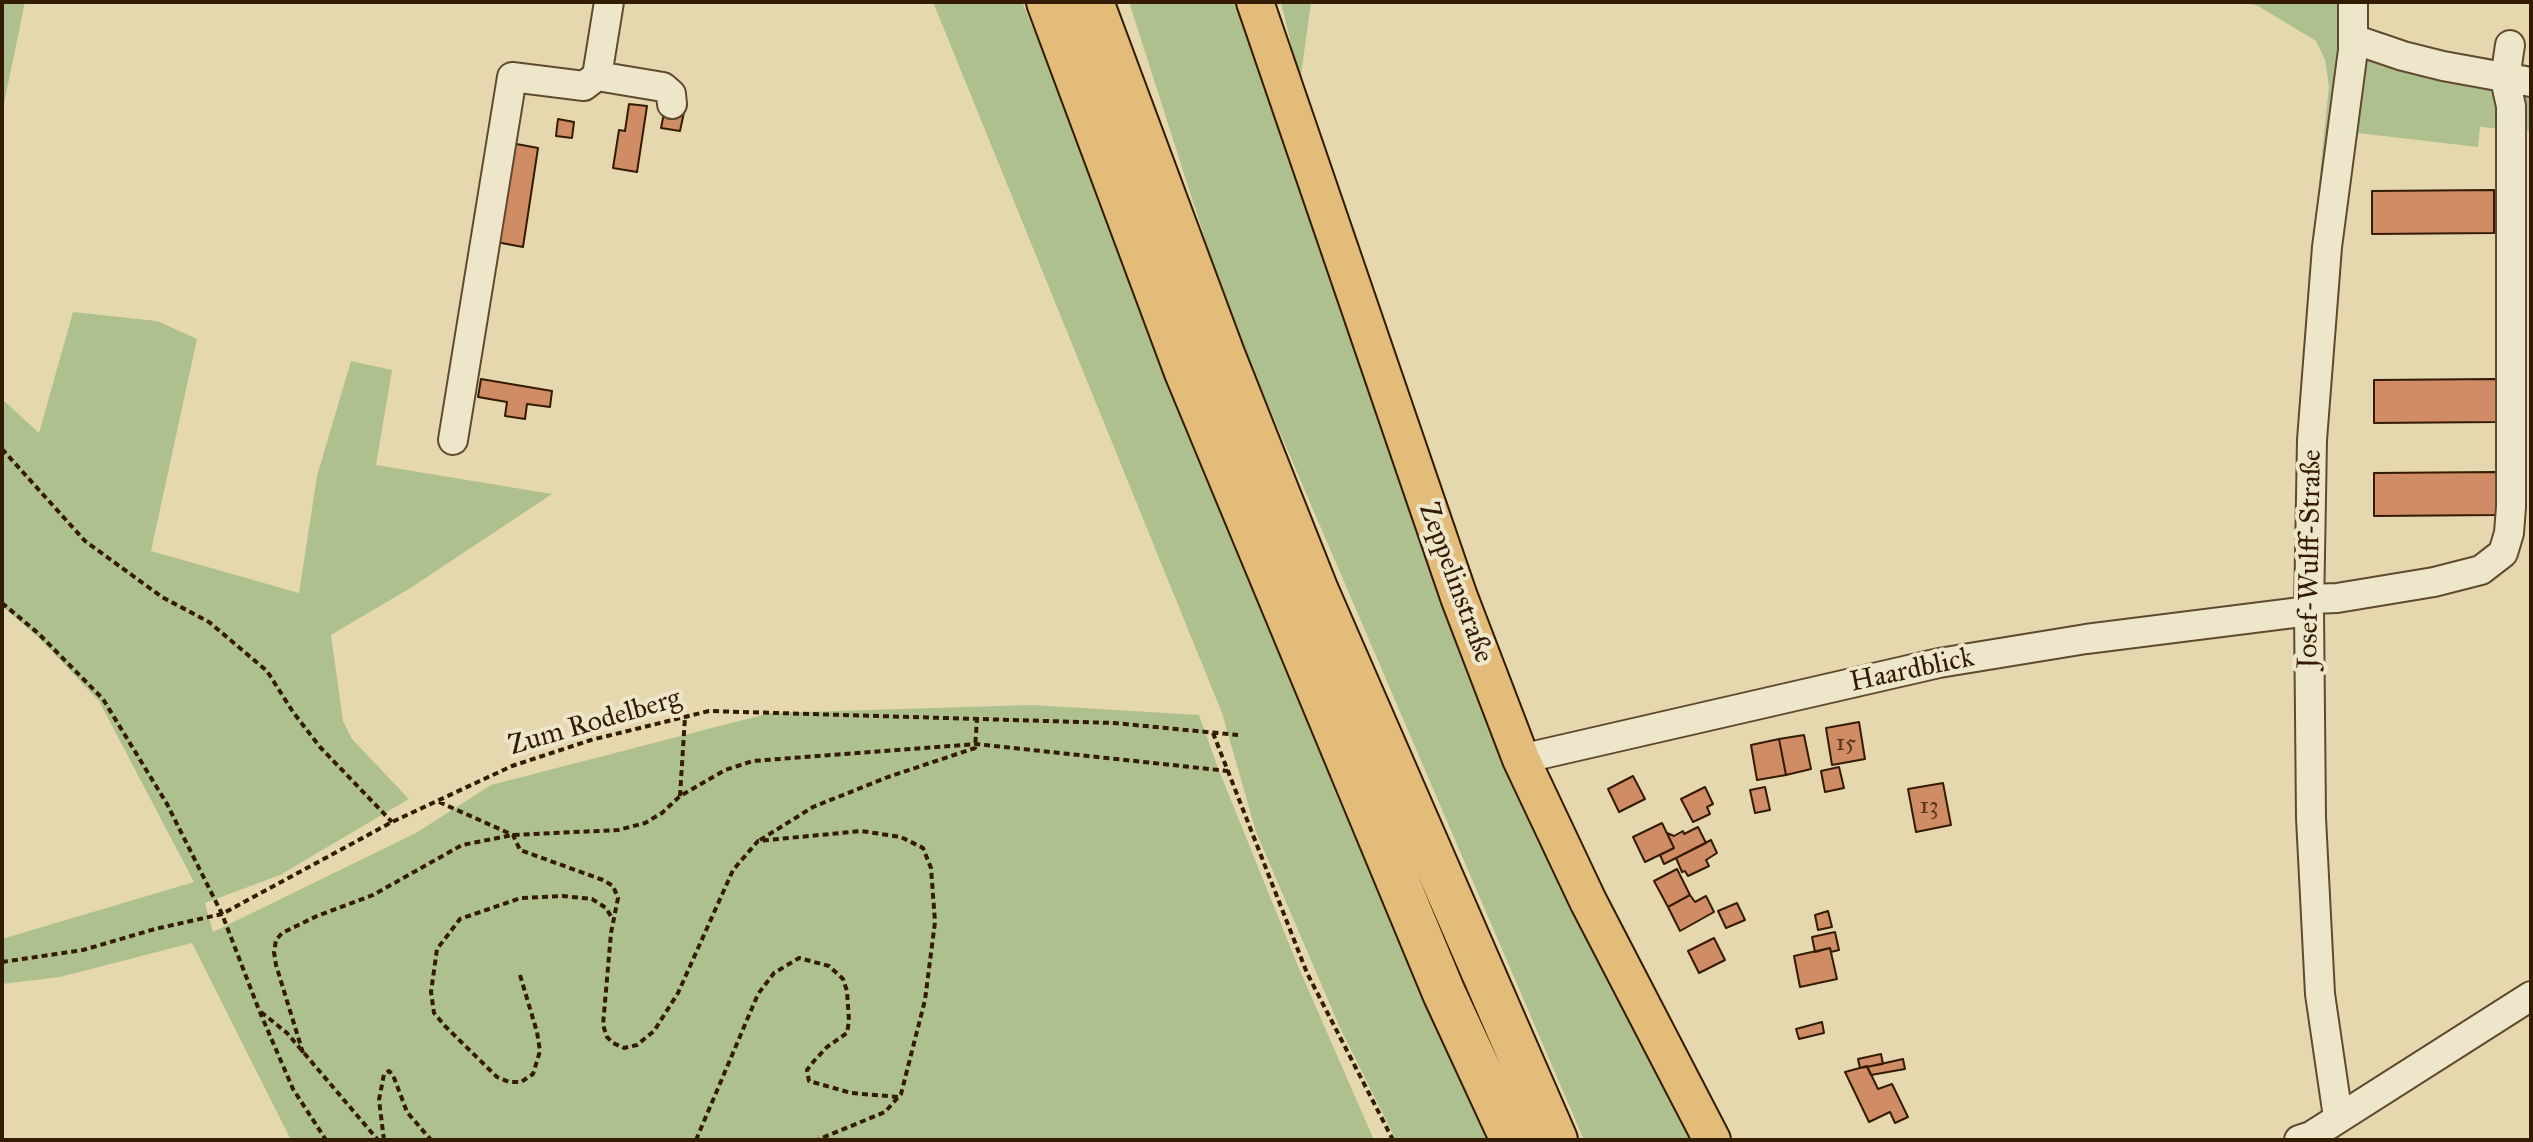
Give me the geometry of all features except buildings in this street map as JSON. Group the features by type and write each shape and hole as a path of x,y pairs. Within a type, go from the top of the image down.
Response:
{"highway":[{"path":"1048,2 1186,372 1444,993 1512,1140"},
{"path":"1092,2 1223,354 1317,591 1556,1140"}],"main road":[{"name":"Zeppelinstraße","path":"1255,2 1459,597 1521,759 1588,901 1712,1140"}],"street":[{"path":"453,440 512,77 584,86 597,76 609,2"},
{"name":"Josef-Wulff-Straße","path":"2338,1117 2320,994 2311,818 2309,605 2312,440 2325,262 2353,39 2353,2"},
{"path":"2353,39 2403,56 2518,80"},
{"name":"Haardblick","path":"1521,759 1939,663 2309,605 2481,570 2503,553 2509,533 2511,507 2511,106 2518,80 2510,45"},
{"path":"597,76 663,87 671,94 672,104"},
{"path":"2308,1139 2531,996"}],"path":[{"path":"2,449 85,541 162,597 209,622 267,671 320,747 392,822"},
{"path":"2,603 38,633 103,699 167,804 222,914 293,1089 326,1140"},
{"name":"Zum Rodelberg","path":"2,962 83,950 222,914 392,822 512,766 591,740 709,711 1114,723 1238,735"},
{"path":"680,796 685,717"},
{"path":"438,801 513,835 520,850 613,886 618,898 603,1025 607,1037 624,1048 637,1045 654,1031 678,993 733,870 758,841 813,807 888,777 975,748 977,718"},
{"path":"1213,733 1307,973 1393,1140"},
{"path":"303,1053 276,965 276,940 282,933 317,916 373,895 462,845 513,835 618,830 645,823 662,813 680,796 725,770 753,761 976,744 1228,771"},
{"path":"758,841 861,831 901,837 923,848 931,868 935,922 925,1000 899,1097 885,1112 817,1140"},
{"path":"520,975 540,1051 533,1074 521,1082 509,1082 497,1077 434,1013 431,992 437,949 460,919 521,898 563,896 592,899 606,908 613,920"},
{"path":"696,1140 758,994 774,973 799,958 829,966 843,979 847,991 847,1033 827,1047 807,1070 809,1081 851,1093 899,1097"},
{"path":"259,1010 287,1033 381,1140"},
{"path":"381,1140 379,1100 384,1074 389,1071 407,1112 431,1140"}],"green space":[{"path":"2,2 25,2 2,113"},
{"path":"933,2 1022,2 1497,1140 1396,1140 1340,1028 1256,832 1222,713"},
{"path":"1129,2 1235,2 1444,598 1692,1140 1584,1140 1229,314"},
{"path":"1281,2 1311,2 1300,82"},
{"path":"2245,2 2343,2 2303,586 2295,593 2300,418 2329,86 2325,60 2316,41 2258,6"},
{"path":"2358,51 2531,92 2531,131 2480,127 2478,147 2349,132"},
{"path":"73,312 157,321 197,339 151,551 299,593 317,476 351,361 392,370 376,465 552,494 412,587 331,635 343,721 352,739 409,799 280,875 205,903 213,932 416,833 491,785 770,713 1032,705 1199,715 1298,966 1374,1140 291,1140 192,943 60,977 2,984 2,939 194,882 99,701 39,638 2,606 2,399 39,433"}]}
